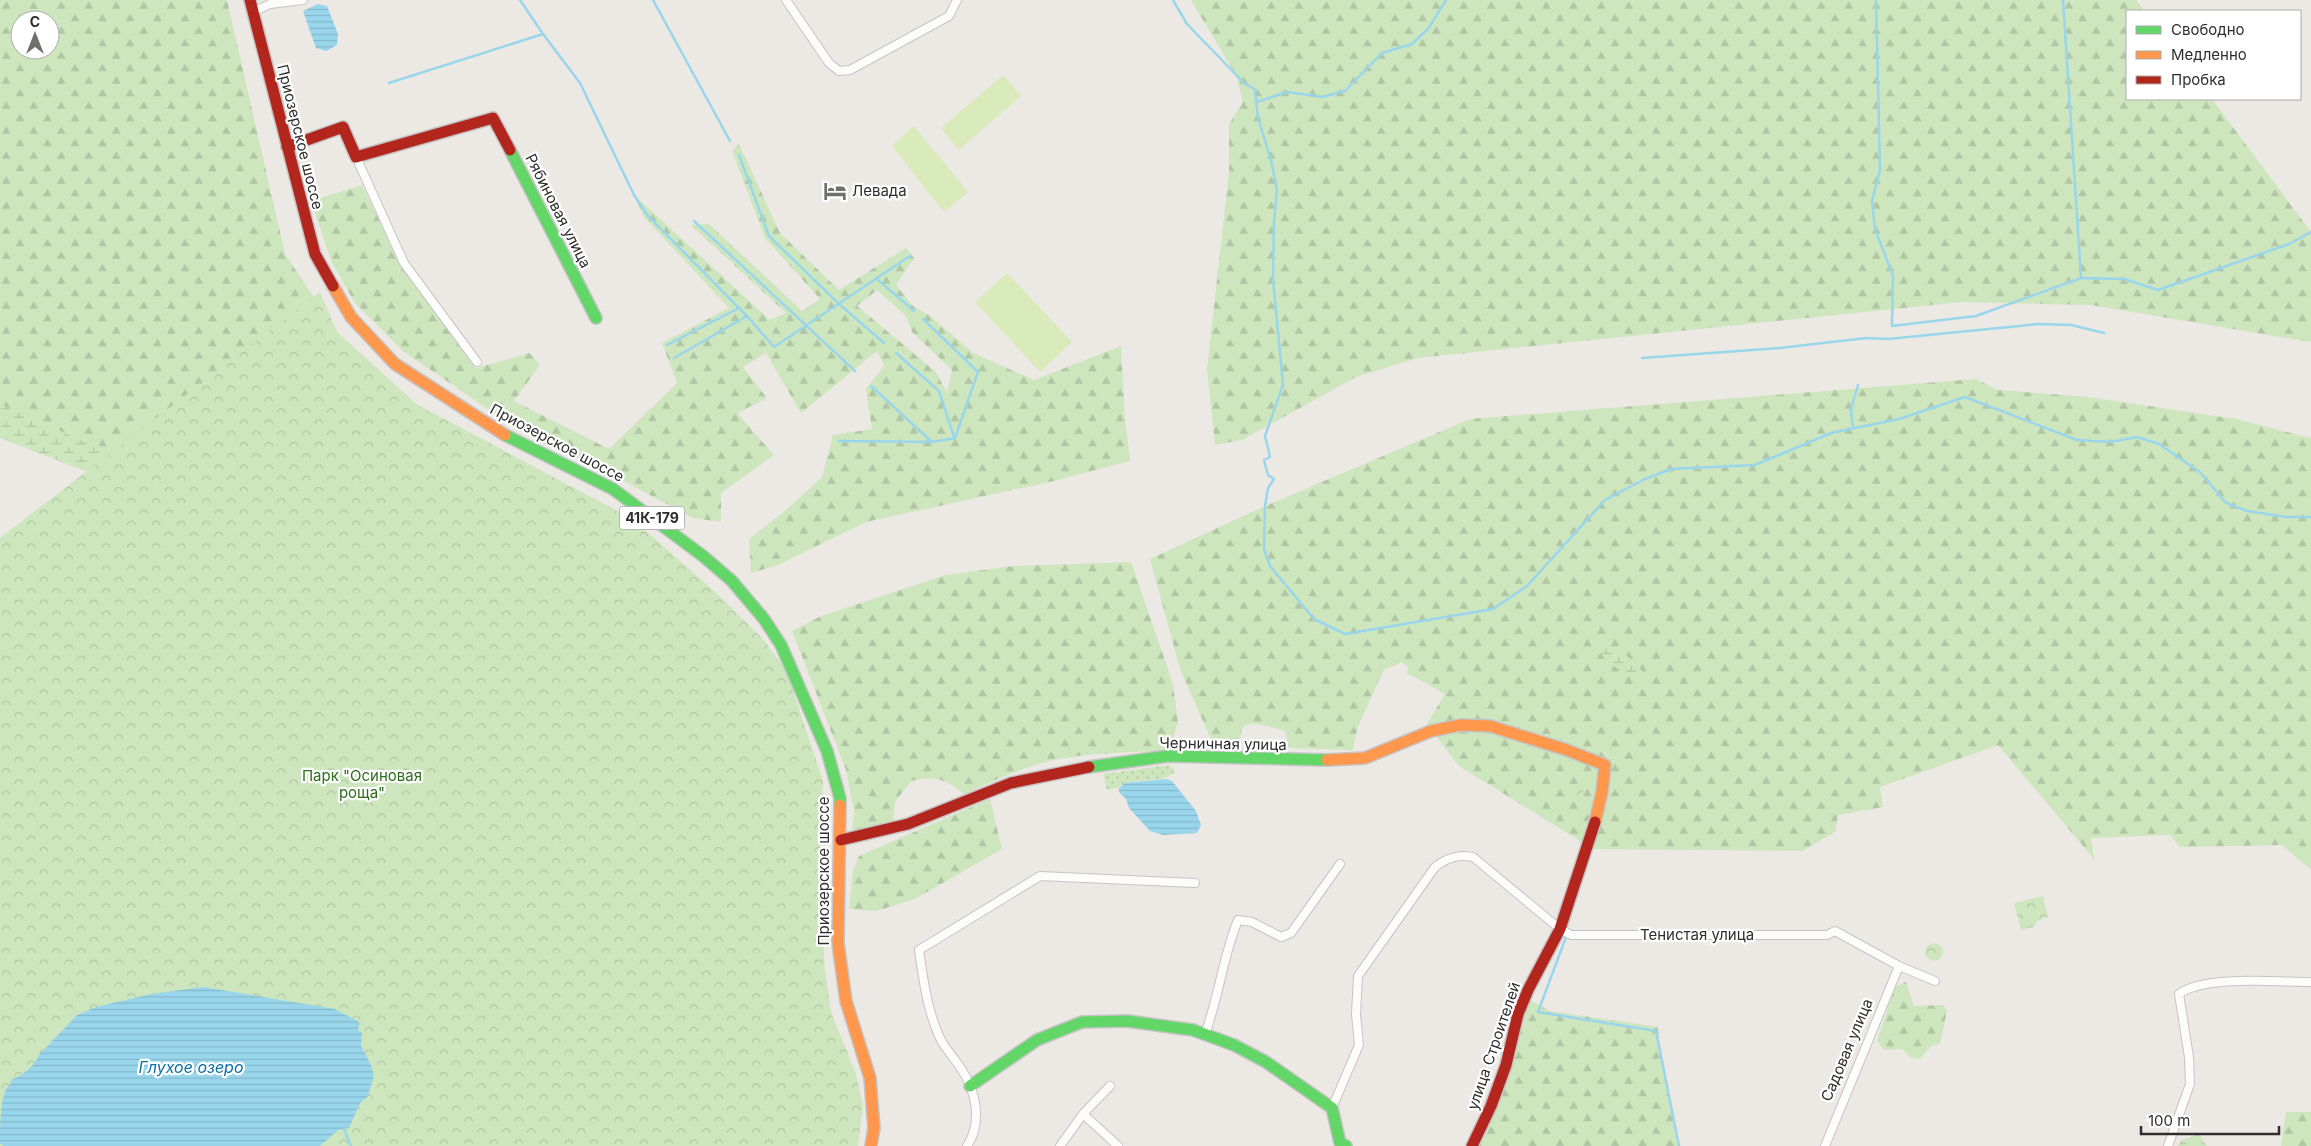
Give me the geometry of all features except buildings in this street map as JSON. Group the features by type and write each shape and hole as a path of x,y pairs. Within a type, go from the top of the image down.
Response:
{"street":[{"name":"Приозерское шоссе","path":"250,0 315,254 351,317 395,364 494,430 613,488 703,556 732,581 764,619 781,645 827,751 840,798 838,916 840,967 846,1001 870,1078 874,1120 871,1146"},
{"path":"253,12 270,4 303,0"},
{"path":"786,0 829,63 839,71 850,70 949,16 957,0"},
{"name":"Рябиновая улица","path":"356,156 493,118 596,318"},
{"path":"287,147 343,127 404,263 477,362"},
{"name":"Черничная улица","path":"840,840 908,824 934,812 1011,783 1073,769 1168,756 1318,760 1365,758 1431,731 1461,725 1490,726 1567,750 1605,766"},
{"name":"улица Строителей","path":"1472,1146 1491,1106 1506,1065 1518,1014 1528,990 1560,929 1594,827 1602,792 1605,766"},
{"path":"1346,1146 1340,1143 1332,1108 1359,1045 1356,1014 1358,976 1435,867 1449,858 1465,855 1473,857 1560,929"},
{"path":"1205,1034 1214,1011 1232,934 1238,920 1252,922 1281,937 1291,933 1340,864"},
{"path":"968,1146 974,1136 978,1116 970,1086 961,1068 938,1035 930,1010 919,950 1040,876 1195,883"},
{"name":"Тенистая улица","path":"1560,929 1576,936 1827,935 1835,931 1898,966"},
{"path":"1898,966 1935,981"},
{"name":"Садовая улица","path":"1825,1146 1898,966"},
{"path":"2168,1146 2190,1084 2189,1057 2178,994 2197,985 2235,982 2311,982"},
{"path":"970,1086 1030,1044 1082,1022 1127,1021 1193,1030 1234,1045 1266,1062 1332,1108"},
{"path":"1060,1146 1083,1114 1110,1086"},
{"path":"1083,1114 1118,1146"}],"green space":[{"path":"0,0 227,0 285,254 337,332 416,404 632,519 609,643 0,426"},
{"path":"1191,0 2136,0 2144,10 2126,10 2126,100 2213,100 2311,232 2311,342 2091,305 1962,302 1417,358 1356,377 1242,440 1215,445 1207,369 1229,172 1229,124 1243,102 1236,75"},
{"path":"1003,75 1021,96 959,150 941,128"},
{"path":"914,126 968,192 944,212 892,146"},
{"path":"739,144 780,233 839,290 906,248 914,258 896,285 914,307 929,315 973,353 1034,380 1121,346 1125,418 1130,461 1054,481 866,522 778,565 751,573 749,539 786,510 822,477 833,435 872,429 866,389 884,366 877,351 801,413 766,353 743,367 767,398 737,413 774,455 721,493 721,522 693,518 590,463 553,449 495,414 403,351 355,303 332,263 311,201 362,185 401,266 476,368 530,353 540,365 514,401 609,449 677,383 662,343 729,308 644,217 634,195 770,320 786,313 691,225 709,224 802,311 820,299 765,238 732,151","holes":["877,290 906,316 912,332 952,370 947,393 936,372 857,306"]},
{"path":"1007,273 1072,342 1040,372 975,302"},
{"name":"Парк \"Осиновая роща\"","path":"320,292 337,332 416,404 632,519 712,589 763,639 786,670 823,781 819,878 825,971 831,1012 856,1074 863,1106 858,1146 0,1146 0,538"},
{"path":"1976,379 1998,390 2088,397 2236,419 2311,438 2311,870 2282,845 2180,847 2170,835 2091,838 2094,859 1998,745 1880,787 1883,807 1838,815 1835,832 1802,851 1593,849 1459,766 1427,724 1445,694 1407,673 1408,667 1402,662 1384,670 1358,726 1353,750 1289,748 1285,731 1251,724 1246,725 1242,729 1240,747 1214,746 1180,669 1150,559 1265,506 1470,419"},
{"path":"0,404 159,475 461,617 0,438"},
{"path":"1131,562 1173,684 1178,722 1170,750 1068,757 1020,770 964,794 951,785 939,780 911,781 895,802 893,822 852,831 854,811 846,770 792,631 821,616 946,575 1013,566"},
{"path":"1602,646 1619,651 1630,658 1642,671 1639,677 1622,671 1608,661 1599,652"},
{"path":"1167,765 1174,768 1175,772 1169,776 1156,780 1131,782 1107,790 1103,774"},
{"path":"1571,785 1584,790 1579,804 1566,799"},
{"path":"990,799 1002,849 915,899 876,911 849,909 853,870 859,856"},
{"path":"2043,896 2048,917 2039,920 2033,927 2021,930 2014,903"},
{"path":"1934,943 1940,946 1943,952 1940,958 1934,961 1928,958 1925,952 1928,946"},
{"path":"1906,982 1914,1006 1943,1005 1947,1011 1940,1044 1931,1046 1920,1059 1911,1058 1902,1049 1884,1050 1877,1041 1895,987"},
{"path":"1528,999 1550,1011 1658,1027 1661,1057 1679,1146 1479,1146 1512,1060"},
{"path":"2286,1112 2311,1112 2311,1146 2281,1146"},
{"path":"2199,1134 2207,1146 2178,1146 2182,1140"}],"water":[{"path":"318,4 327,6 338,34 337,45 326,51 316,48 303,11"},
{"path":"1166,779 1172,781 1196,811 1201,825 1197,833 1163,835 1150,831 1129,808 1126,799 1119,792 1119,788 1125,783"},
{"name":"Глухое озеро","path":"203,987 335,1009 360,1023 358,1030 362,1033 361,1046 371,1065 374,1076 368,1096 360,1103 349,1128 338,1130 320,1146 3,1146 0,1143 2,1101 12,1079 28,1070 38,1056 77,1015 96,1007 151,994"}],"waterway":[{"path":"520,0 543,34"},
{"path":"653,0 730,141"},
{"path":"1173,0 1187,24 1245,84 1255,89 1258,118 1271,160 1277,190 1274,221 1273,279 1283,385 1265,436 1270,457 1264,460 1268,475 1274,479 1268,488 1265,506 1264,549 1270,566 1314,619 1345,634 1493,609 1527,586 1605,500 1645,479 1671,469 1755,465 1831,433 1899,419 1965,397 2077,440 2110,442 2137,437 2159,444 2200,472 2226,503 2247,511 2286,517 2311,517"},
{"path":"1257,102 1287,92 1322,97 1345,91 1382,53 1412,44 1428,29 1446,0"},
{"path":"1876,0 1880,170 1872,201 1875,229 1893,276 1892,326 1976,316 2081,278 2124,279 2158,290 2289,244 2311,232"},
{"path":"2063,0 2081,278"},
{"path":"389,83 543,34 580,83 634,195 648,216 747,316"},
{"path":"739,155 769,236 839,304 884,343"},
{"path":"694,221 855,371"},
{"path":"674,358 747,316 774,347 910,256"},
{"path":"876,278 914,311"},
{"path":"667,345 739,308"},
{"path":"839,441 932,442 955,438 978,372 923,319"},
{"path":"1642,358 1780,348 1866,338 1888,339 2039,324 2071,325 2104,333"},
{"path":"896,353 939,391 954,437"},
{"path":"1853,428 1851,409 1858,385"},
{"path":"871,386 932,442"},
{"path":"1566,937 1538,1012 1656,1031 1679,1146"},
{"path":"344,1129 351,1146"}],"traffic: fast":[{"path":"510,150 596,318"},
{"path":"505,435 613,489 703,556 732,581 764,619 781,645 827,751 840,798 840,805"},
{"path":"1089,767 1168,756 1327,760"},
{"path":"970,1086 1037,1040 1082,1022 1127,1021 1193,1030 1234,1045 1266,1062 1332,1108 1340,1143 1346,1146"}],"traffic: slow":[{"path":"333,286 351,317 395,364 505,435"},
{"path":"1327,760 1365,758 1431,731 1461,725 1490,726 1567,750 1605,765 1602,792 1595,822"},
{"path":"840,805 838,943 846,1001 870,1078 874,1128 871,1146"}],"traffic: jam":[{"path":"250,0 315,254 333,286"},
{"path":"287,147 343,127 356,157 493,118 510,150"},
{"path":"841,840 908,824 1011,783 1089,767"},
{"path":"1472,1146 1491,1106 1506,1065 1518,1014 1528,990 1560,929 1595,822"}],"place":[{"name":"Левада","path":"835,191"}]}
